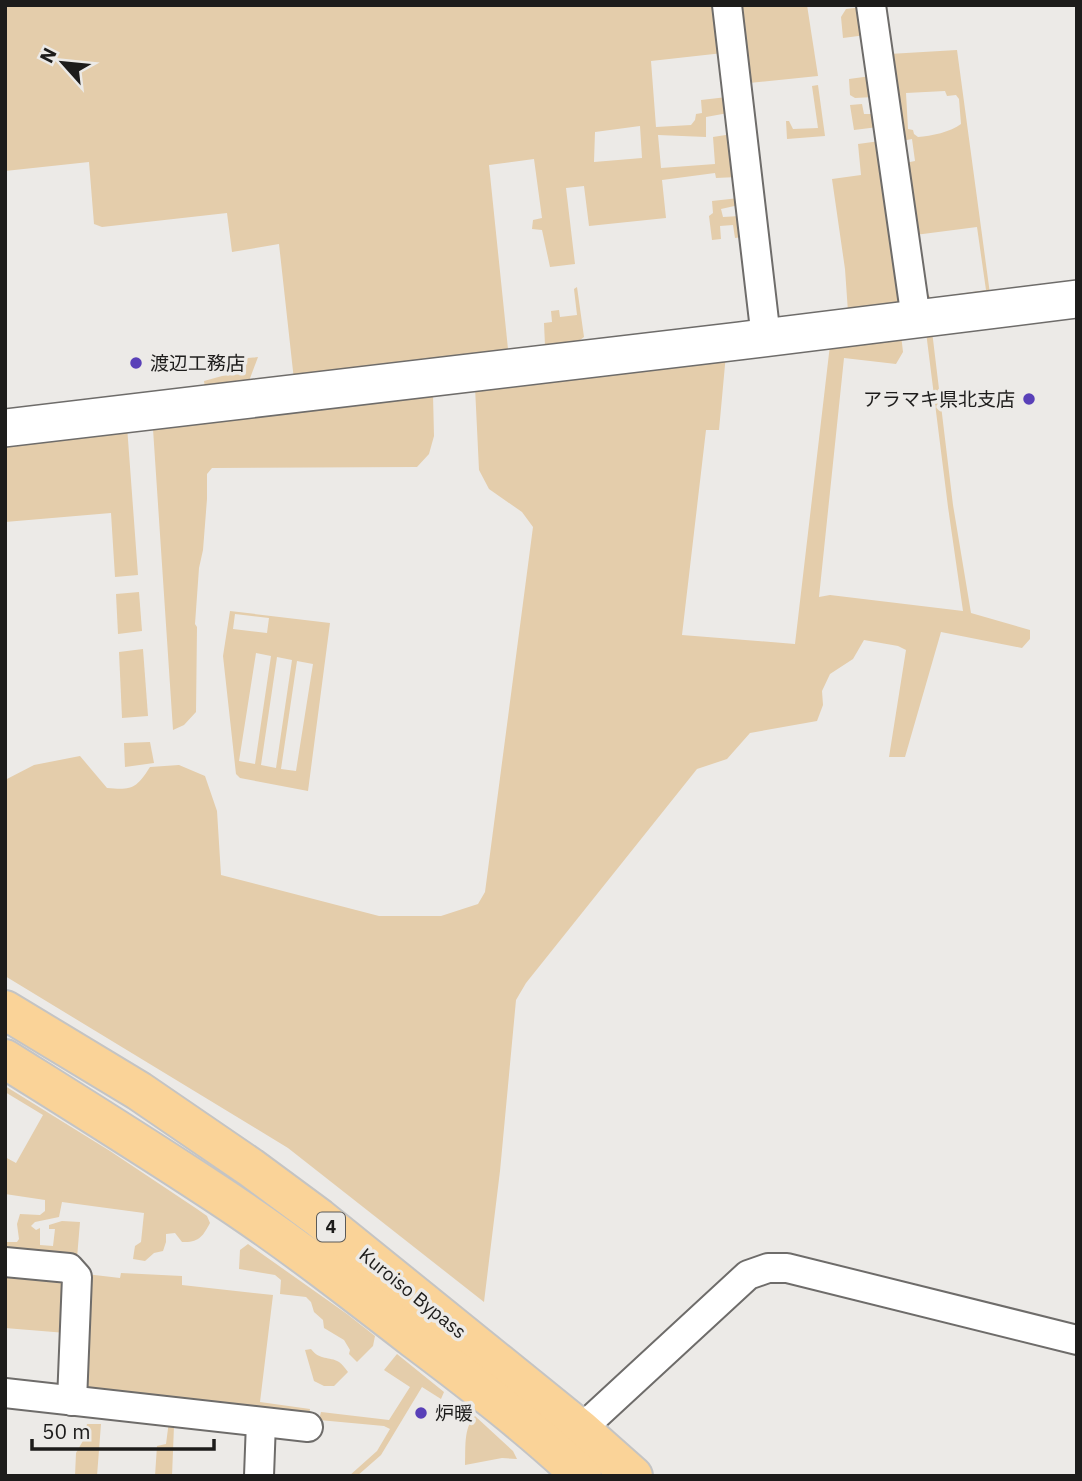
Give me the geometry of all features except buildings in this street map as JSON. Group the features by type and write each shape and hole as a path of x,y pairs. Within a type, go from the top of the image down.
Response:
{"highway":[{"name":"Kuroiso Bypass","path":"5,1010 139,1091 319,1218 573,1452"},
{"name":"Kuroiso Bypass","path":"5,1059 149,1149 240,1210 471,1382 573,1452 633,1476"}],"street":[{"path":"727,5 766,338"},
{"path":"871,5 916,319"},
{"path":"5,428 1077,299"},
{"path":"5,1262 69,1268 77,1277 72,1401"},
{"path":"573,1452 748,1275 768,1268 787,1268 1077,1340"},
{"path":"5,1393 308,1427"},
{"path":"259,1476 261,1422"}],"shaded area":[{"path":"5,5 717,5 723,53 651,61 656,127 691,125 696,114 702,113 701,100 727,97 728,113 706,117 706,137 658,135 661,168 715,164 713,137 732,134 737,177 716,178 715,173 662,180 666,218 589,226 584,186 566,188 575,264 550,267 542,230 532,229 533,220 542,218 534,159 489,165 508,349 504,355 294,380 279,244 232,252 227,213 102,227 94,224 89,162 5,171","holes":["640,126 642,158 594,162 595,132"]},
{"path":"737,5 807,5 818,76 749,83"},
{"path":"862,7 866,35 843,38 841,17 846,9"},
{"path":"957,50 990,294 928,302 923,294 928,294 931,298 986,290 977,227 915,235 905,163 915,161 912,139 902,141 889,54","holes":["945,91 947,96 956,95 959,99 961,124 941,133 918,137 913,130 908,129 906,93"]},
{"path":"871,76 874,97 855,98 850,95 849,79"},
{"path":"818,85 825,136 787,139 786,121 789,121 793,129 818,128 812,86"},
{"path":"862,104 864,114 877,114 878,127 854,130 850,105"},
{"path":"880,141 902,295 896,306 848,312 845,269 832,179 861,175 858,144"},
{"path":"739,198 739,205 721,209 723,217 740,216 742,237 735,238 733,225 720,226 721,239 712,240 709,216 713,213 712,201"},
{"path":"577,287 584,337 576,343 545,346 544,323 552,322 551,311 559,310 560,317 577,315 574,289"},
{"path":"932,331 953,505 971,613 1030,630 1030,639 1022,648 941,632 905,757 889,757 906,650 864,640 853,659 830,674 822,691 823,705 817,721 750,733 727,759 697,769 526,983 516,1000 500,1171 484,1302 288,1148 5,976 5,780 34,765 80,756 107,788 122,789 133,786 150,767 179,765 205,776 217,811 221,875 379,916 441,916 478,904 485,892 533,527 522,512 489,489 479,470 475,387 726,354 719,430 706,430 682,635 795,644 830,345 901,335 903,352 896,364 844,358 819,597 830,595 963,611 926,332"},
{"path":"258,357 249,381 205,388 204,381 237,374 237,359"},
{"path":"433,395 434,436 429,454 417,467 212,468 207,474 195,624 196,712 184,725 173,730 153,429"},
{"path":"127,426 138,575 115,577 111,513 5,522 5,438"},
{"path":"139,592 142,631 118,634 116,594"},
{"path":"230,611 330,623 308,791 240,778 236,774 223,656","holes":["235,614 269,618 267,633 233,629","256,653 271,656 255,764 239,761","277,657 292,660 276,768 261,765","297,661 313,664 296,771 281,769"]},
{"path":"143,649 148,716 122,718 119,652"},
{"path":"150,742 154,763 125,767 124,743"},
{"path":"5,1086 110,1151 207,1216 210,1223 205,1232 200,1238 188,1242 182,1242 175,1233 166,1234 163,1251 154,1253 145,1261 133,1259 135,1246 141,1242 144,1213 62,1202 59,1217 35,1222 31,1226 36,1230 40,1228 40,1245 53,1246 55,1229 49,1229 49,1225 62,1221 80,1222 77,1258 5,1252 6,1242 17,1242 19,1239 17,1224 20,1214 40,1215 45,1211 45,1200 5,1194 5,1157 16,1163 43,1115 5,1092"},
{"path":"248,1244 375,1336 373,1346 357,1362 349,1354 350,1350 344,1340 324,1328 323,1320 314,1312 306,1297 280,1294 281,1280 275,1275 239,1269 240,1250"},
{"path":"5,1271 69,1283 66,1333 5,1328"},
{"path":"121,1273 182,1276 182,1285 273,1295 260,1402 310,1409 309,1416 83,1396 86,1274 120,1278"},
{"path":"311,1349 321,1357 339,1362 348,1372 334,1386 324,1386 314,1381 305,1350"},
{"path":"397,1354 444,1392 441,1399 422,1387 381,1455 357,1476 349,1476 377,1451 390,1429 384,1426 319,1420 321,1412 389,1420 410,1387 384,1370"},
{"path":"475,1416 513,1451 517,1459 502,1458 465,1465 467,1433"},
{"path":"169,1421 174,1426 172,1476 155,1476 157,1446 166,1444"},
{"path":"87,1424 101,1424 97,1476 75,1476 76,1453 84,1439"}],"place":[{"name":"渡辺工務店","path":"136,363"},
{"name":"アラマキ県北支店","path":"1029,399"},
{"name":"炉暖","path":"421,1413"}]}
